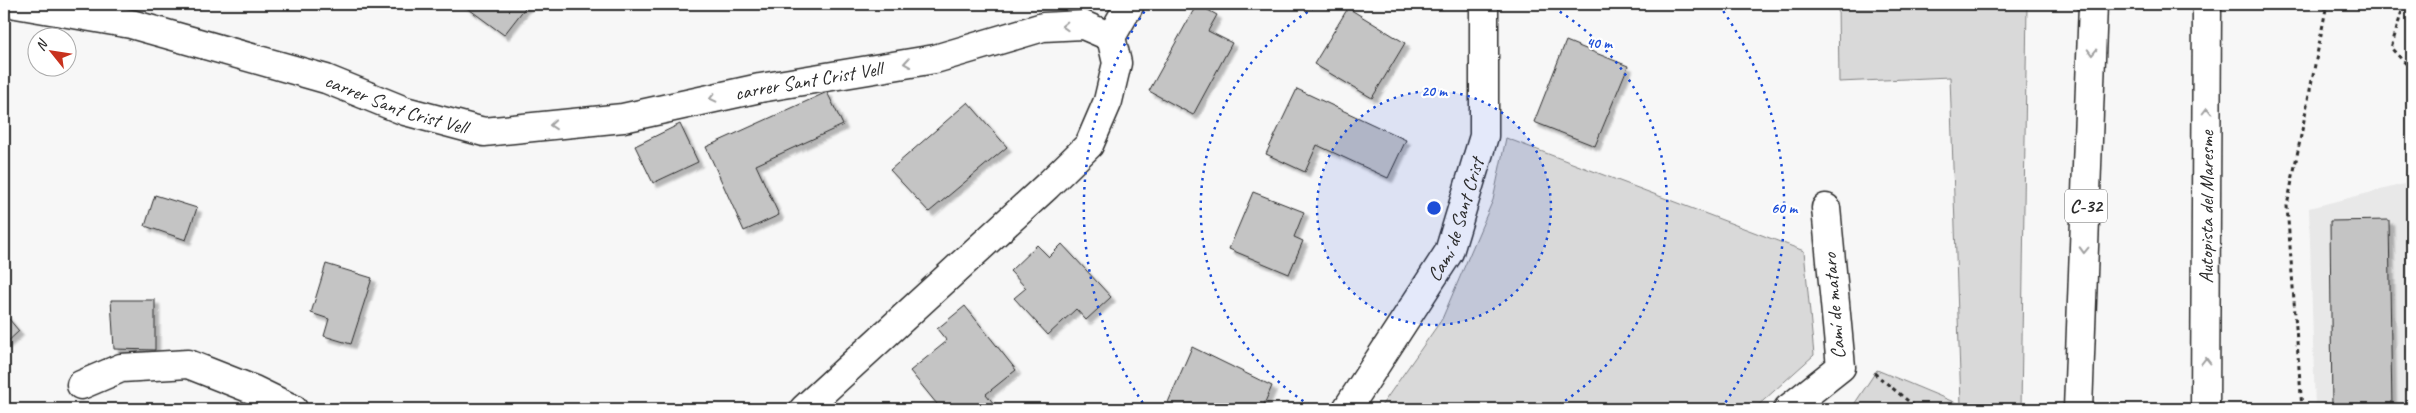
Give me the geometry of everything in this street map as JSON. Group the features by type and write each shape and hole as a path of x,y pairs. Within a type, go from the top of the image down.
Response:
{"main road":[{"name":"carrer Sant Crist Vell","path":"16,4 131,24 326,79 405,111 484,132 623,118 760,88 935,59 1043,27 1083,25 1111,37"},
{"path":"804,409 1033,200 1088,145 1108,101 1117,63 1111,37 1130,4"},
{"name":"Camí de Sant Crist","path":"1348,409 1449,252 1484,136 1484,4"},
{"name":"C-32","path":"2078,409 2094,4"},
{"name":"Autopista del Maresme","path":"2205,409 2208,4"},
{"name":"Camí de mataro","path":"1788,409 1841,367 1826,208"},
{"path":"81,385 121,368 188,364 254,390 293,409"}],"path":[{"path":"2302,409 2287,206 2327,4"},
{"path":"2404,4 2391,48 2412,70"},
{"path":"1841,367 1860,361 1918,409"}],"shaded area":[{"path":"1838,4 2027,4 2021,409 1851,409 1877,370 1961,405 1950,77 1839,82"},
{"path":"1506,138 1804,251 1814,355 1754,409 1379,409 1442,319 1493,200"},
{"path":"2412,182 2412,409 2315,409 2309,208"}],"building":[{"path":"462,4 528,4 504,35"},
{"path":"1197,4 1217,15 1208,31 1232,43 1193,115 1149,91"},
{"path":"1348,8 1405,43 1372,98 1314,64"},
{"path":"1566,41 1628,66 1595,146 1534,122"},
{"path":"1297,89 1406,140 1388,178 1317,145 1305,172 1266,154"},
{"path":"827,92 843,125 756,165 779,215 744,231 706,147"},
{"path":"968,102 1007,147 929,212 890,170"},
{"path":"680,124 698,162 653,183 635,146"},
{"path":"1253,192 1304,212 1294,237 1303,241 1289,274 1229,249"},
{"path":"155,195 197,208 186,240 145,226"},
{"path":"2389,220 2392,409 2332,409 2330,221"},
{"path":"1062,244 1111,297 1086,320 1076,309 1048,335 1014,298 1026,288 1010,271 1037,245 1049,257"},
{"path":"326,264 372,278 351,344 324,336 329,319 311,313"},
{"path":"111,300 155,300 155,350 114,349"},
{"path":"965,306 1016,370 986,394 998,409 941,409 910,371 947,341 937,329"},
{"path":"4,313 19,331 4,345"},
{"path":"1192,347 1272,386 1262,409 1171,409 1166,407"}]}
